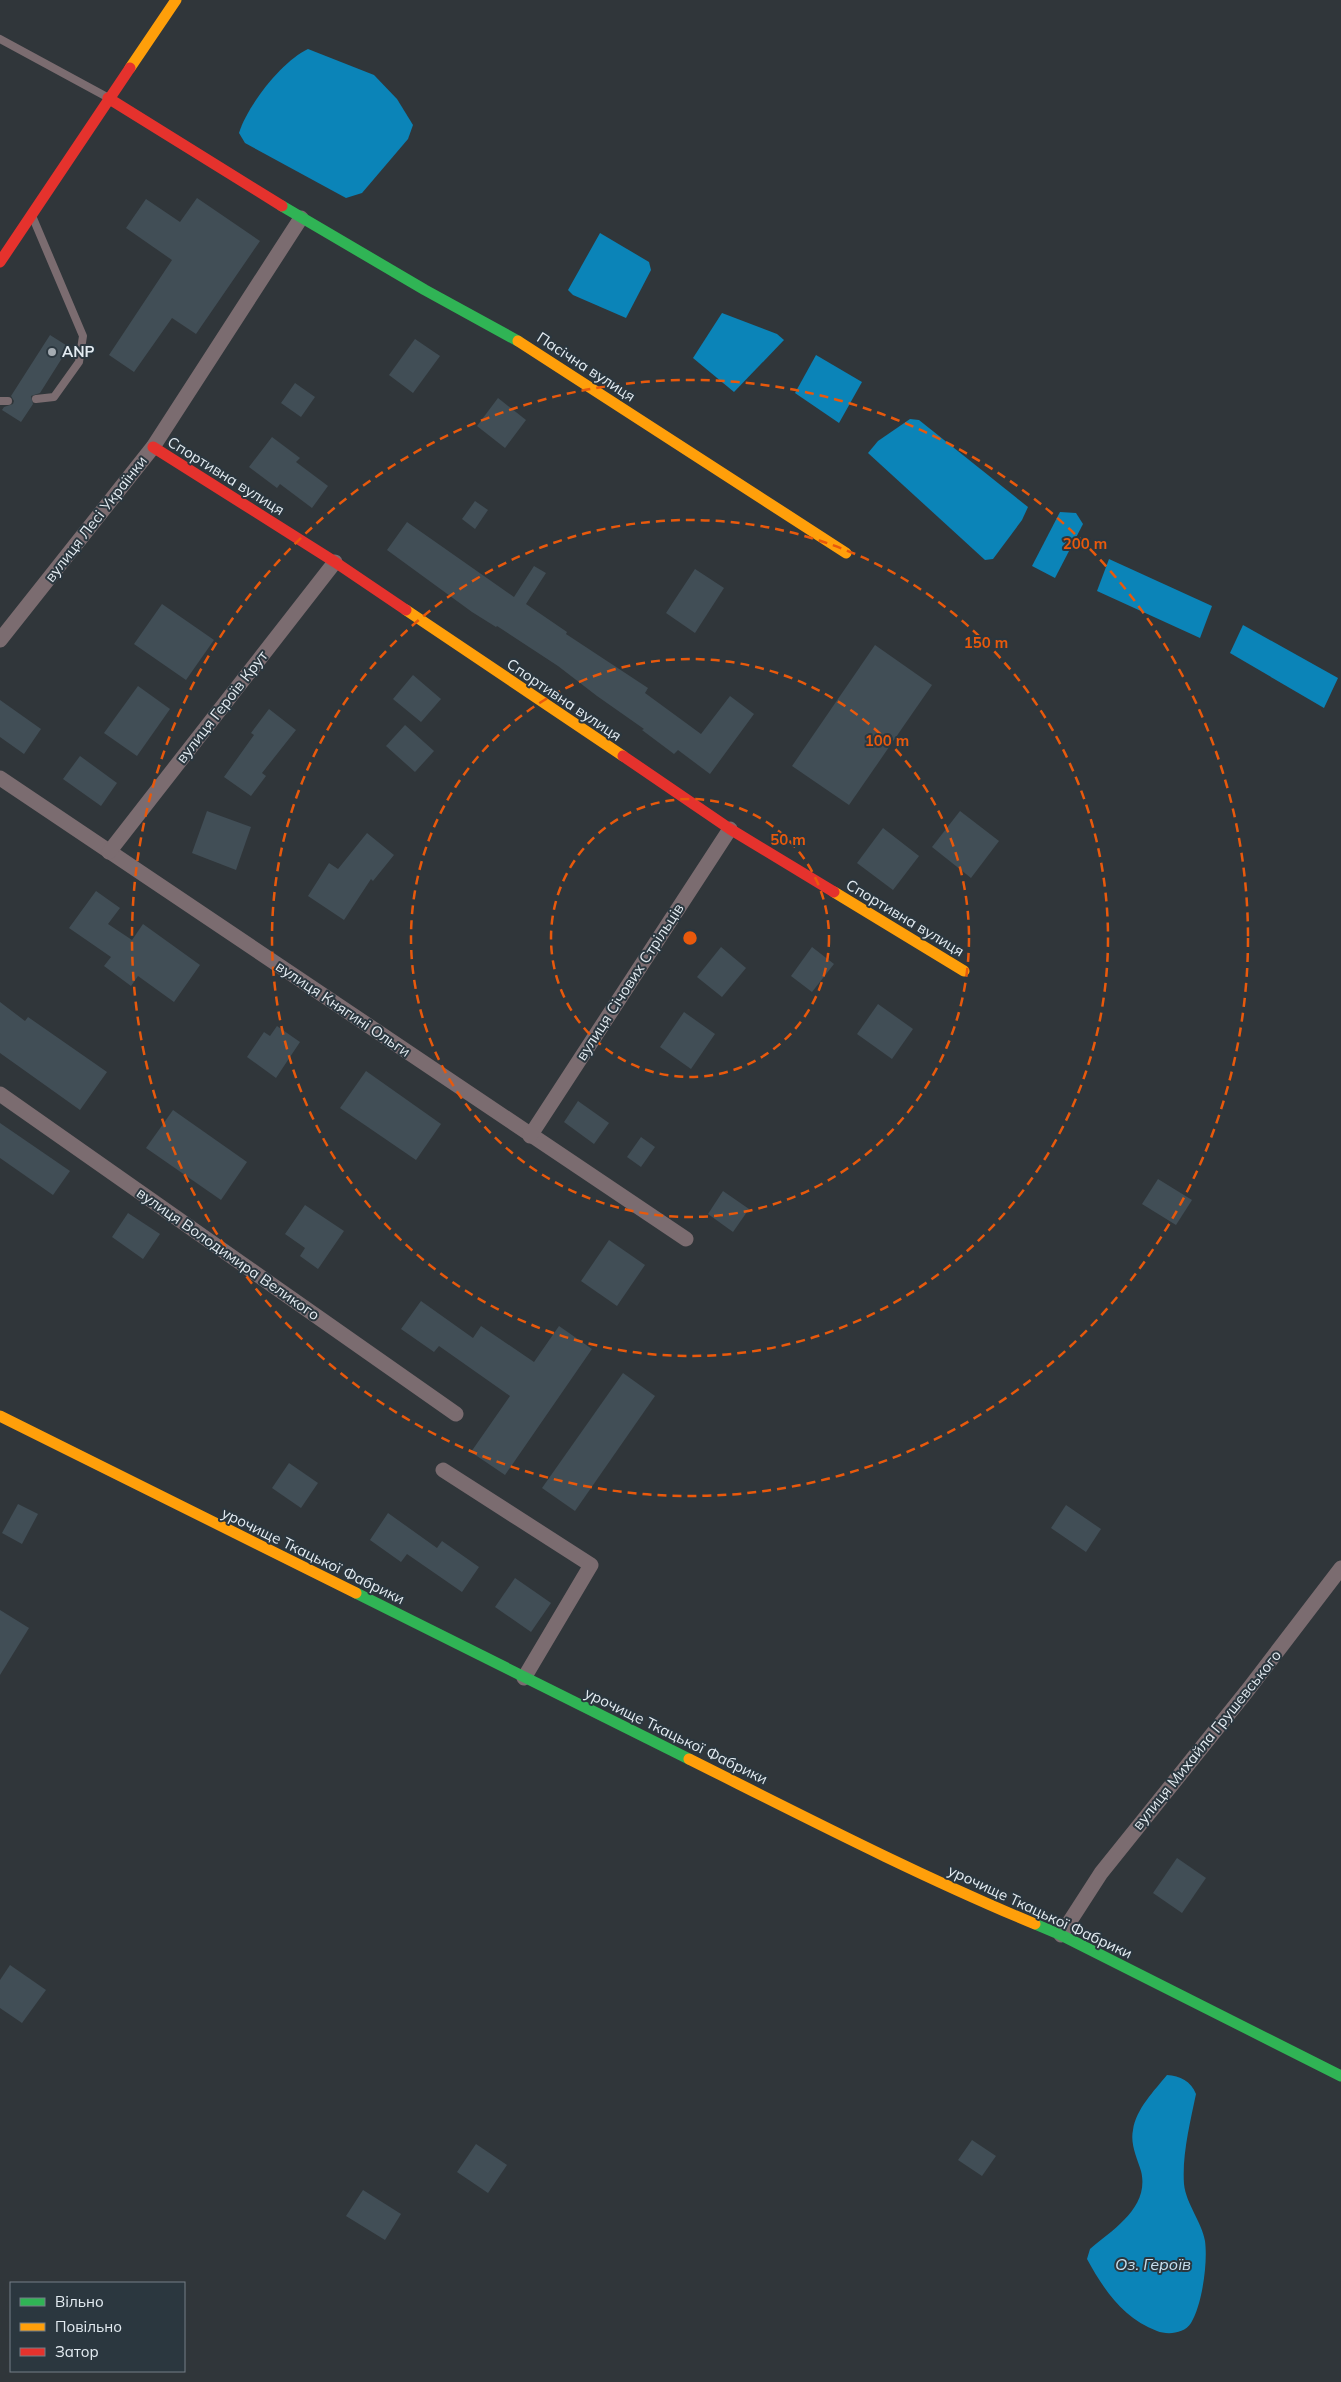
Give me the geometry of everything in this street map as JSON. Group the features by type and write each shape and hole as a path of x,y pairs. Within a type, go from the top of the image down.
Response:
{"street":[{"path":"0,262 108,98 176,0"},
{"name":"Пасічна вулиця","path":"108,98 301,218 523,344 846,553"},
{"name":"вулиця Лесі Українки","path":"0,640 153,447 301,218"},
{"name":"Спортивна вулиця","path":"153,447 335,562 730,829 964,971"},
{"name":"вулиця Героїв Крут","path":"109,852 335,562"},
{"name":"вулиця Княгині Ольги","path":"0,778 530,1136 686,1239"},
{"name":"вулиця Січових Стрільців","path":"530,1136 730,829"},
{"name":"вулиця Володимира Великого","path":"0,1094 456,1414"},
{"name":"урочище Ткацької Фабрики","path":"0,1416 524,1678 966,1895 1061,1935 1341,2076"},
{"path":"443,1470 591,1565 524,1678"},
{"name":"вулиця Михайла Грушевського","path":"1061,1935 1101,1873 1247,1691 1341,1568"}],"lane":[{"path":"0,39 108,98"},
{"path":"32,214 83,336 79,362 54,397 36,399"}],"water":[{"path":"308,49 374,75 397,99 413,125 408,139 362,193 346,198 245,143 239,133 249,110 267,85 287,63"},
{"path":"600,233 649,262 651,270 626,318 573,295 568,290"},
{"path":"722,313 777,334 784,340 734,392 693,358"},
{"path":"816,355 862,382 839,423 795,393"},
{"path":"910,419 919,420 1028,507 1022,520 993,559 985,560 868,453 878,441"},
{"path":"1060,512 1076,513 1083,524 1055,578 1032,566"},
{"path":"1109,559 1212,606 1200,638 1097,591"},
{"path":"1243,625 1338,678 1324,708 1230,653"},
{"name":"Оз. Героїв","path":"1167,2075 1184,2080 1194,2089 1196,2094 1185,2150 1184,2184 1188,2199 1201,2227 1206,2250 1203,2284 1195,2315 1188,2327 1170,2333 1157,2331 1134,2319 1124,2311 1100,2282 1087,2259 1090,2249 1128,2216 1140,2196 1142,2184 1141,2171 1133,2146 1133,2130 1142,2108"}],"building":[{"path":"197,198 260,241 196,334 172,318 134,372 109,355 172,260 126,228 146,199 180,222"},
{"path":"50,335 69,347 40,393 31,396 33,404 21,422 2,410 4,407 13,404 14,401 11,396"},
{"path":"415,339 440,356 413,393 389,375"},
{"path":"295,383 315,397 301,417 281,403"},
{"path":"498,398 526,420 505,448 477,426"},
{"path":"272,437 300,458 296,462 328,486 312,508 280,484 277,488 249,467"},
{"path":"475,501 488,510 475,529 462,519"},
{"path":"407,522 514,597 534,566 546,573 526,604 567,632 566,634 648,688 645,693 701,734 730,696 754,714 710,774 678,750 674,754 642,730 644,729 558,666 472,612 387,550"},
{"path":"695,569 724,588 695,633 666,613"},
{"path":"162,604 214,640 186,680 134,644"},
{"path":"875,645 932,685 849,805 792,766"},
{"path":"413,675 441,699 421,722 393,699"},
{"path":"138,686 170,709 137,756 104,733"},
{"path":"0,700 41,729 24,754 0,737"},
{"path":"269,709 296,730 262,773 266,776 251,796 224,777 254,735 251,733"},
{"path":"405,725 434,751 415,772 386,746"},
{"path":"80,756 117,783 101,806 63,779"},
{"path":"207,811 251,827 236,870 192,853"},
{"path":"960,811 999,841 971,878 932,847"},
{"path":"883,828 919,856 893,890 857,863"},
{"path":"367,833 394,855 373,881 371,879 344,920 308,896 329,863 338,869"},
{"path":"96,891 120,908 108,924 132,940 143,924 200,965 174,1002 138,976 131,986 104,966 111,957 69,928"},
{"path":"721,947 746,968 722,997 697,977"},
{"path":"812,947 834,964 812,992 791,976"},
{"path":"0,1002 25,1021 28,1017 107,1072 80,1110 0,1053"},
{"path":"878,1004 913,1029 892,1059 857,1034"},
{"path":"684,1012 715,1034 691,1069 660,1047"},
{"path":"277,1026 300,1042 276,1078 247,1057 264,1032 270,1036"},
{"path":"366,1071 441,1124 416,1160 340,1108"},
{"path":"578,1101 609,1123 594,1144 564,1122"},
{"path":"173,1110 247,1162 221,1200 146,1148"},
{"path":"0,1123 70,1171 53,1195 0,1158"},
{"path":"641,1137 655,1147 641,1167 627,1157"},
{"path":"1158,1179 1192,1200 1176,1225 1142,1204"},
{"path":"723,1191 749,1209 733,1232 708,1214"},
{"path":"305,1205 344,1231 318,1269 300,1256 305,1248 285,1234"},
{"path":"128,1213 160,1234 143,1259 112,1237"},
{"path":"609,1240 645,1265 617,1306 581,1281"},
{"path":"421,1301 473,1338 481,1326 534,1362 559,1326 592,1349 505,1475 471,1452 510,1396 439,1346 434,1352 401,1329"},
{"path":"623,1373 655,1396 575,1511 542,1488"},
{"path":"289,1463 318,1483 301,1508 272,1488"},
{"path":"18,1504 38,1514 22,1544 2,1533"},
{"path":"1066,1505 1101,1529 1086,1552 1051,1528"},
{"path":"388,1513 437,1548 442,1541 479,1567 462,1592 407,1554 401,1562 370,1540"},
{"path":"515,1578 551,1603 531,1632 495,1607"},
{"path":"0,1610 29,1628 0,1675"},
{"path":"1177,1858 1206,1878 1182,1913 1153,1893"},
{"path":"10,1965 46,1990 22,2023 0,2008 0,1980"},
{"path":"972,2140 996,2156 982,2176 958,2160"},
{"path":"476,2144 507,2165 488,2193 457,2172"},
{"path":"363,2190 401,2214 385,2240 346,2216"}],"traffic: fast":[{"path":"282,206 425,290 518,341"},
{"path":"356,1593 689,1759"},
{"path":"1035,1924 1061,1935 1341,2076"}],"traffic: slow":[{"path":"130,68 176,0"},
{"path":"518,341 846,553"},
{"path":"406,610 623,756"},
{"path":"834,892 964,971"},
{"path":"0,1416 356,1593"},
{"path":"689,1759 904,1865 1035,1924"}],"traffic: jam":[{"path":"0,262 130,68"},
{"path":"108,98 282,206"},
{"path":"153,447 335,562 406,610"},
{"path":"623,756 730,829 834,892"}],"place":[{"name":"ANP","path":"52,352"}]}
